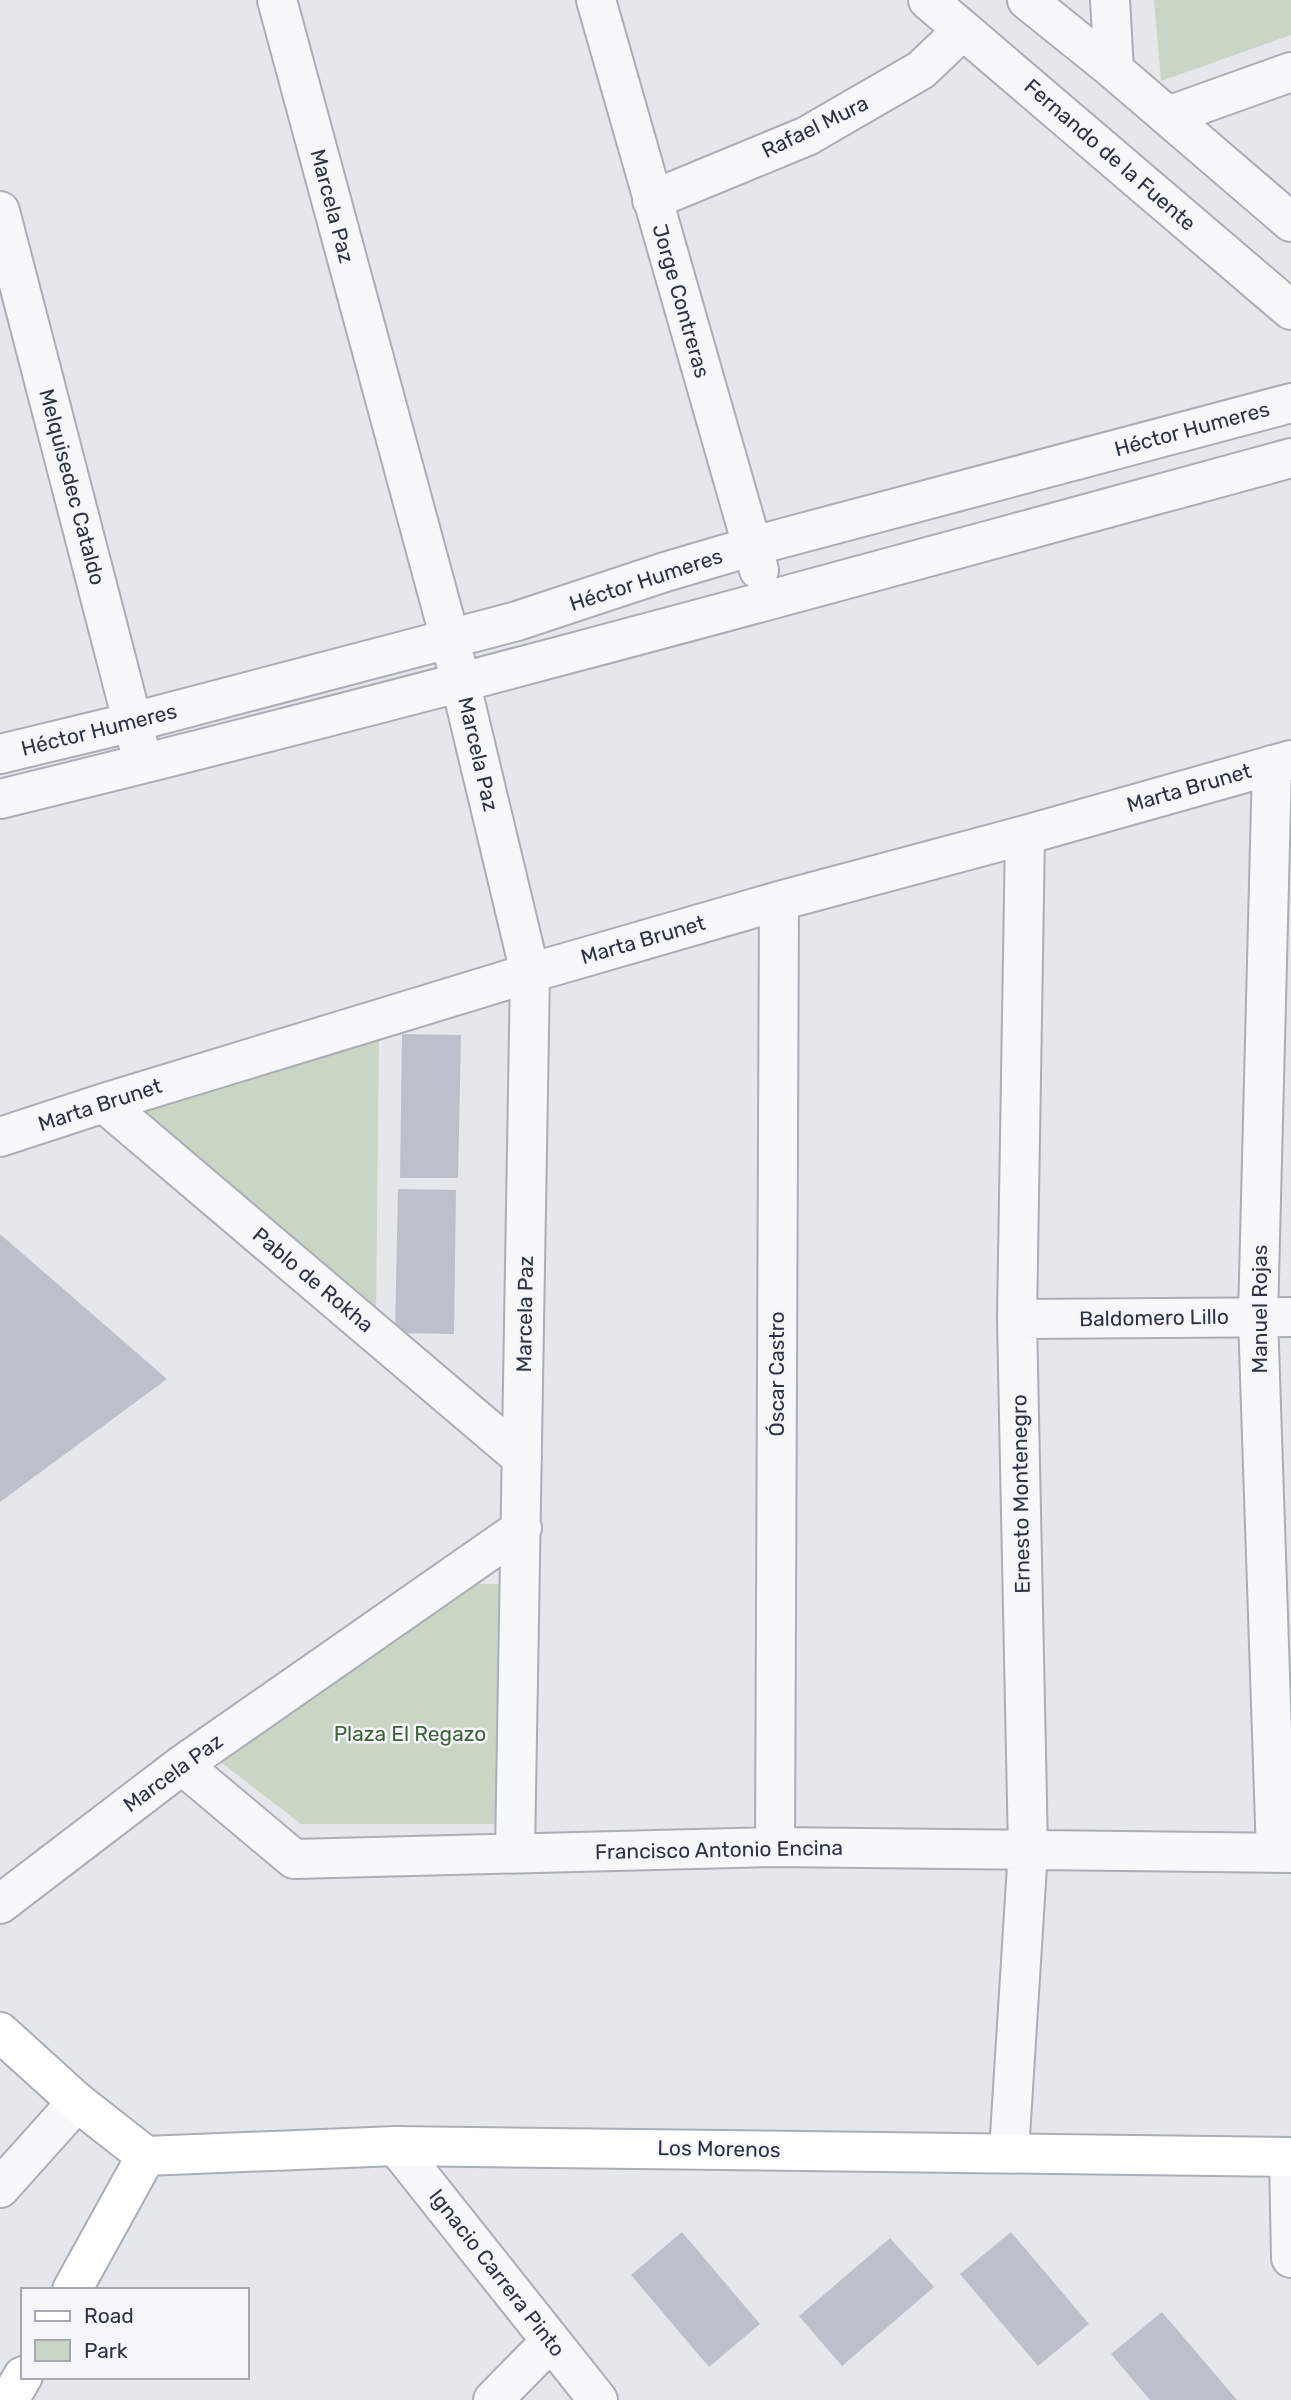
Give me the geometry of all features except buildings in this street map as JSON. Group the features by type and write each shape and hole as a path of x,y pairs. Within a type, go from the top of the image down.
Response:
{"main road":[{"path":"0,2032 77,2102 146,2156 73,2288"},
{"name":"Los Morenos","path":"146,2156 396,2146 1290,2157"},
{"path":"9,2400 21,2379"}],"street":[{"name":"Marcela Paz","path":"277,0 461,681 530,972 515,1853"},
{"name":"Jorge Contreras","path":"596,0 767,601"},
{"name":"Fernando de la Fuente","path":"928,0 1291,310"},
{"path":"1027,0 1114,70 1291,222"},
{"path":"1110,0 1114,70"},
{"name":"Rafael Mura","path":"652,200 807,136 921,70 963,30"},
{"path":"1168,116 1291,72"},
{"name":"Melquisedec Cataldo","path":"0,211 144,764"},
{"name":"Héctor Humeres","path":"0,754 517,621 753,546 1291,403"},
{"name":"Héctor Humeres","path":"0,799 144,764 767,601 1291,458"},
{"name":"Marta Brunet","path":"0,1137 530,972 1281,763"},
{"name":"Manuel Rojas","path":"1281,763 1275,1317 1284,1853"},
{"name":"Ernesto Montenegro","path":"1009,2152 1028,1850 1017,1319 1025,835"},
{"name":"Óscar Castro","path":"775,1847 779,901"},
{"name":"Pablo de Rokha","path":"104,1103 522,1458"},
{"name":"Baldomero Lillo","path":"1017,1319 1275,1317"},
{"name":"Marcela Paz","path":"0,1904 182,1765 522,1528"},
{"name":"Francisco Antonio Encina","path":"182,1765 295,1858 775,1847 1284,1853"},
{"path":"0,2188 77,2102"},
{"name":"Ignacio Carrera Pinto","path":"396,2146 598,2400"},
{"path":"1290,2157 1291,2258"},
{"path":"493,2400 551,2342"}],"green space":[{"path":"1154,0 1291,0 1291,35 1161,81"},
{"path":"379,1036 376,1315 138,1107"},
{"name":"Plaza El Regazo","path":"469,1584 499,1584 498,1824 301,1824 218,1760"}]}
